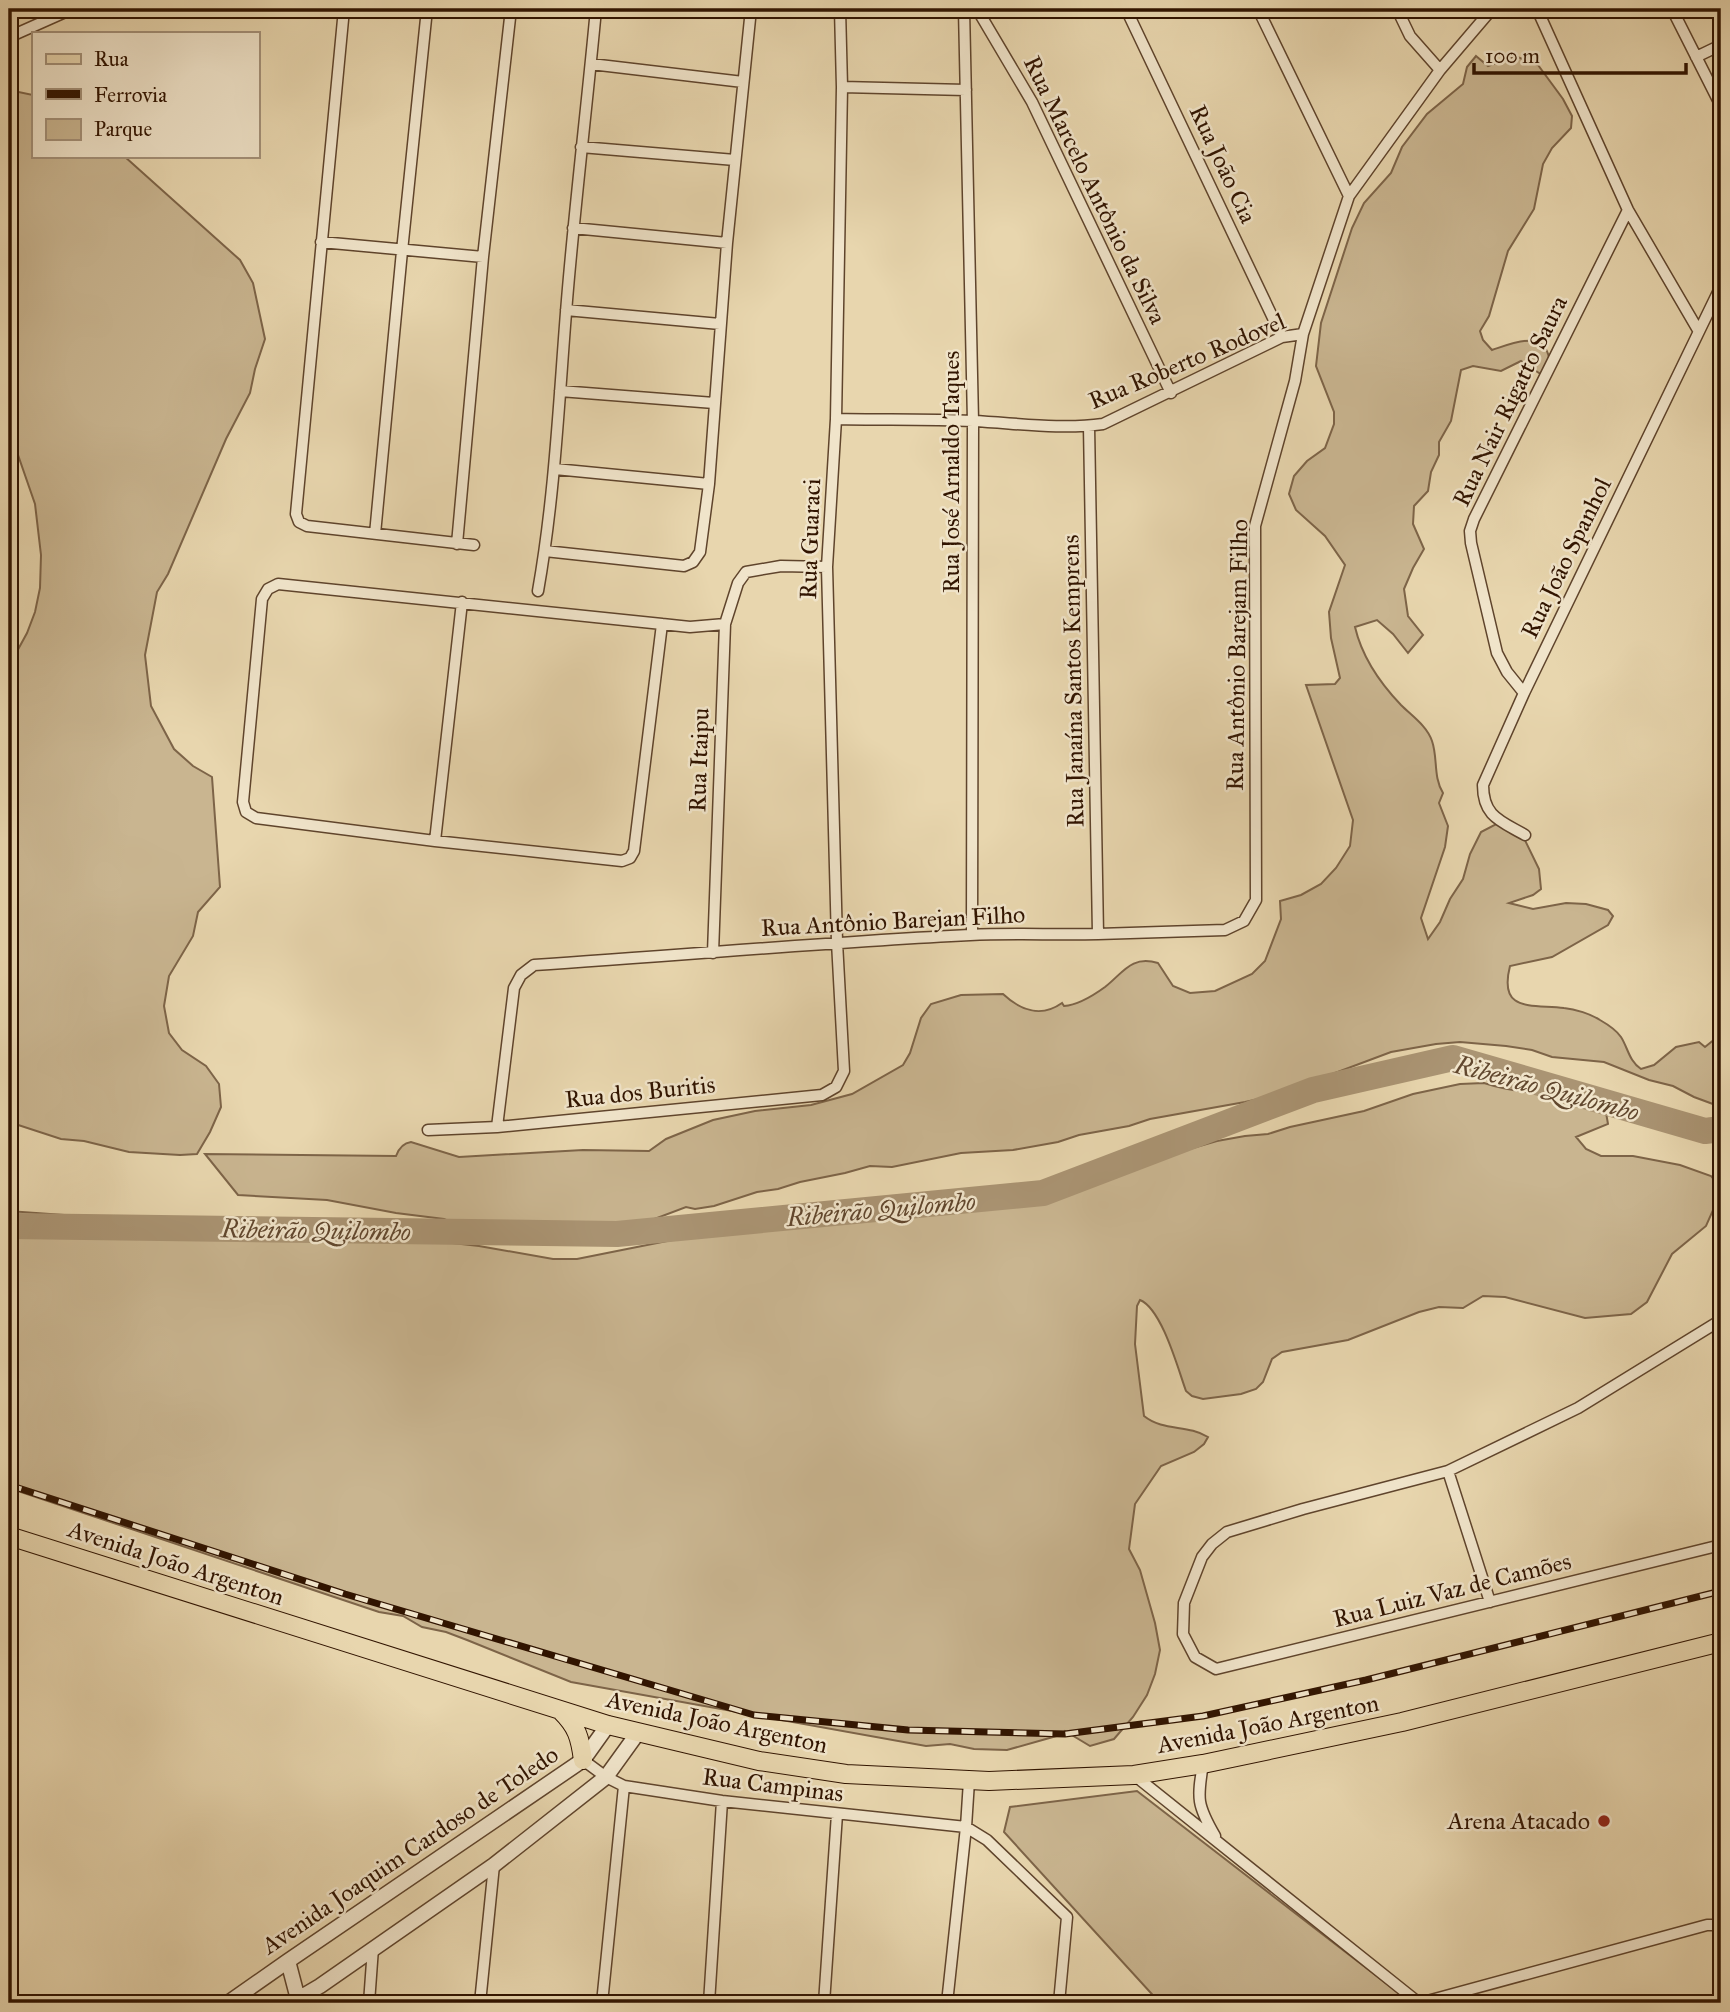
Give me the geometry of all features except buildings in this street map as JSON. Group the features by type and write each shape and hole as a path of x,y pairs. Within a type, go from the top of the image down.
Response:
{"main road":[{"path":"9,11 18,9"},
{"name":"Avenida João Argenton","path":"9,1536 637,1734 772,1763 846,1774 969,1781 1134,1775 1203,1764 1402,1722 1721,1643"},
{"path":"561,1711 573,1724 580,1741 583,1760"}],"street":[{"path":"9,37 72,9"},
{"path":"344,9 296,514 299,522 307,526 474,545"},
{"path":"375,534 428,9"},
{"path":"457,544 483,257 511,9"},
{"path":"538,591 555,469 573,228 596,9"},
{"path":"545,551 684,566 693,562 700,552 709,484 727,243 751,9"},
{"name":"Rua Guaraci","path":"840,9 842,87 836,419 827,567 837,942 844,1071"},
{"name":"Rua José Arnaldo Taques","path":"964,9 973,421 972,935"},
{"name":"Rua Marcelo Antônio da Silva","path":"977,9 1032,102 1171,393"},
{"name":"Rua João Cia","path":"1126,9 1282,337"},
{"path":"1258,9 1349,196"},
{"path":"1397,9 1410,36 1440,71"},
{"name":"Rua Antônio Barejam Filho","path":"1256,900 1255,526 1295,382 1303,334 1349,196 1440,71 1492,9"},
{"path":"1537,9 1628,210 1698,330"},
{"path":"1672,9 1721,106"},
{"path":"1696,57 1721,45"},
{"path":"591,64 743,82"},
{"path":"842,87 966,90"},
{"path":"581,147 735,160"},
{"name":"Rua Nair Rigatto Saura","path":"1524,693 1507,673 1497,653 1470,531 1628,210"},
{"path":"573,228 727,243"},
{"path":"321,242 483,257"},
{"name":"Rua João Spanhol","path":"1525,835 1491,816 1483,800 1483,785 1524,693 1721,286"},
{"path":"566,310 720,324"},
{"name":"Rua Roberto Rodovel","path":"836,419 973,421 1044,426 1104,425 1282,337 1303,334"},
{"path":"560,391 714,403"},
{"name":"Rua Janaína Santos Kemprens","path":"1089,426 1098,934"},
{"path":"555,469 709,484"},
{"name":"Rua Itaipu","path":"713,953 725,624 738,583 746,572 781,566 827,567"},
{"path":"662,624 634,851 630,859 622,862 435,841 256,818 246,812 243,802 262,599 268,589 278,584 462,602 690,627 725,624"},
{"path":"435,841 462,602"},
{"name":"Rua Antônio Barejan Filho","path":"497,1127 514,988 522,975 534,965 837,942 972,935 1225,930 1244,921 1256,900"},
{"name":"Rua dos Buritis","path":"428,1130 497,1127 822,1095 836,1087 844,1071"},
{"path":"1490,1602 1448,1471 1578,1408 1721,1320"},
{"name":"Rua Luiz Vaz de Camões","path":"1448,1471 1227,1532 1212,1544 1202,1557 1184,1603 1183,1634 1195,1657 1216,1669 1721,1545"},
{"name":"Avenida Joaquim Cardoso de Toledo","path":"229,2003 583,1760 608,1725"},
{"name":"Avenida Joaquim Cardoso de Toledo","path":"296,2002 494,1865 606,1777 637,1734"},
{"name":"Rua Campinas","path":"583,1760 624,1786 722,1801 966,1827"},
{"path":"1203,1764 1198,1793 1203,1815 1218,1842"},
{"path":"1134,1775 1420,2003 1707,1925 1721,1925"},
{"path":"947,2003 969,1781"},
{"path":"602,2003 624,1786"},
{"path":"709,2003 722,1801"},
{"path":"824,2003 837,1814"},
{"path":"966,1827 987,1840 1067,1917 1059,2003"},
{"path":"480,2003 494,1865"},
{"path":"369,2003 373,1948"},
{"path":"288,1961 296,2002"},
{"path":"252,1987 255,2003"}],"green space":[{"path":"1476,56 1488,66 1515,56 1538,65 1572,116 1571,128 1552,148 1543,164 1534,209 1508,251 1489,316 1480,331 1483,340 1492,350 1520,341 1537,342 1548,353 1550,365 1542,375 1521,361 1501,371 1473,366 1461,370 1451,421 1439,442 1439,455 1431,472 1428,491 1414,506 1413,524 1424,549 1404,589 1408,616 1423,635 1408,653 1377,620 1355,627 1372,669 1393,696 1427,731 1434,747 1438,781 1443,793 1439,803 1448,826 1445,847 1421,918 1428,939 1463,879 1470,854 1481,832 1502,821 1520,830 1539,869 1541,889 1533,895 1509,903 1533,909 1566,903 1586,904 1608,910 1613,916 1608,925 1552,957 1510,966 1509,992 1513,999 1530,1005 1573,1009 1596,1018 1619,1035 1631,1058 1641,1069 1654,1065 1676,1047 1699,1042 1705,1047 1721,1034 1721,1107 1673,1086 1649,1080 1604,1062 1552,1057 1532,1050 1506,1046 1460,1042 1391,1052 1268,1097 1150,1119 1129,1126 1013,1150 961,1153 892,1167 870,1166 757,1192 714,1206 695,1209 686,1207 628,1229 570,1237 464,1228 444,1219 327,1200 238,1195 205,1154 396,1156 402,1146 411,1142 459,1157 583,1150 649,1151 666,1139 713,1120 755,1111 811,1105 852,1094 903,1065 910,1053 921,1018 931,1004 961,995 1003,994 1024,1008 1039,1011 1086,999 1128,967 1141,961 1158,963 1173,986 1190,993 1215,991 1252,974 1265,961 1281,919 1280,901 1301,895 1321,884 1336,868 1350,846 1353,820 1306,685 1335,684 1340,678 1331,638 1329,612 1345,565 1325,536 1296,510 1289,494 1294,476 1307,461 1325,448 1334,424 1334,412 1316,366 1321,323 1352,228 1364,203 1391,173 1402,147 1427,114 1463,84 1467,67"},
{"path":"9,90 32,95 32,158 126,158 240,260 253,283 265,339 250,393 226,439 168,574 157,592 145,655 151,706 174,749 193,766 212,777 220,887 198,912 193,936 169,976 164,1006 169,1033 182,1050 206,1066 219,1084 221,1107 197,1154 129,1152 84,1141 61,1139 9,1122 9,666 35,612 40,588 41,555 35,504 9,429"},
{"path":"1484,1083 1530,1092 1609,1099 1604,1101 1608,1124 1576,1137 1586,1149 1601,1156 1633,1156 1680,1165 1711,1176 1719,1186 1706,1226 1672,1254 1647,1302 1631,1314 1585,1318 1505,1297 1483,1296 1463,1308 1439,1307 1419,1312 1348,1340 1282,1352 1272,1359 1263,1382 1256,1389 1241,1394 1203,1399 1186,1391 1162,1327 1148,1306 1140,1300 1137,1306 1135,1344 1144,1416 1159,1424 1192,1430 1208,1437 1194,1452 1161,1466 1135,1504 1129,1549 1140,1570 1160,1650 1147,1695 1133,1717 1114,1739 1090,1746 1065,1731 1060,1735 1007,1750 974,1749 950,1744 926,1746 571,1682 446,1632 422,1627 403,1616 379,1612 9,1488 9,1211 120,1219 211,1222 251,1220 286,1227 479,1246 553,1259 577,1259 682,1238 704,1229 774,1223 920,1199 966,1199 1078,1186 1217,1141 1268,1134 1364,1111 1413,1094 1460,1084"},
{"path":"1137,1791 1400,1994 1407,2003 1160,2003 1004,1832 1010,1807"}],"waterway":[{"name":"Ribeirão Quilombo","path":"9,1226 617,1234 1043,1193 1313,1090 1453,1058 1705,1131 1721,1129"}],"railway":[{"path":"9,1485 345,1594 754,1715 908,1730 1065,1734 1203,1716 1366,1680 1721,1591"}],"place":[{"name":"Arena Atacado","path":"1604,1821"}]}
